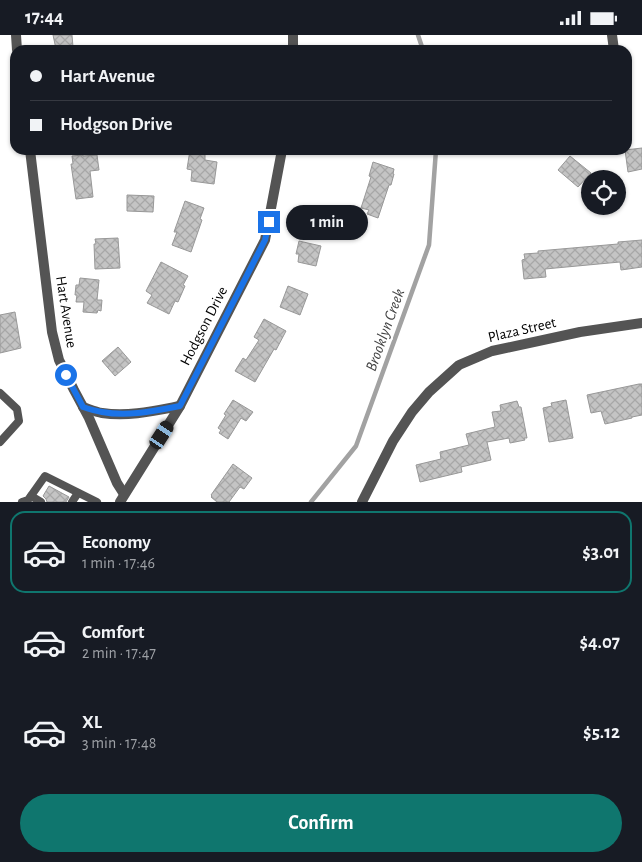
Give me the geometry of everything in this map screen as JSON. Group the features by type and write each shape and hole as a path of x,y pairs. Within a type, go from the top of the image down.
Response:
{"street":[{"name":"Hart Avenue","path":"31,155 52,332 59,360 100,442 118,483 122,498"},
{"name":"Hodgson Drive","path":"122,498 180,406 265,240 281,155"},
{"name":"Plaza Street","path":"362,502 393,441 412,412 428,392 458,365 492,351 580,332 642,323"},
{"path":"83,407 100,412 119,414 144,413 180,406"}],"lane":[{"path":"0,393 17,409 19,421 0,441"},
{"path":"40,502 27,500 45,476 97,502"},
{"path":"72,502 78,493"}],"building":[{"path":"53,35 72,35 73,45 55,45"},
{"path":"642,148 642,169 628,172 626,155 632,155 632,149"},
{"path":"97,155 99,170 90,171 93,197 76,199 71,164 73,164 72,156"},
{"path":"189,155 205,155 205,160 217,162 214,184 191,181 192,170 187,169"},
{"path":"570,156 587,170 581,170 581,184 578,187 558,170"},
{"path":"373,162 394,169 391,185 389,185 378,218 367,214 369,210 361,208 371,177 369,176"},
{"path":"127,195 154,196 153,212 127,211"},
{"path":"185,201 204,208 191,252 172,245 177,232 174,232"},
{"path":"118,238 120,268 95,269 95,239"},
{"path":"642,240 642,267 621,270 620,262 545,269 546,277 524,279 522,260 525,259 524,254"},
{"path":"299,241 321,246 316,266 298,262 299,254 296,254"},
{"path":"161,262 188,276 178,302 175,301 169,314 147,303 152,295 146,291"},
{"path":"80,278 99,280 97,300 102,300 101,311 98,310 97,313 83,312 84,302 76,302 76,285 79,285"},
{"path":"288,286 308,294 300,315 280,307"},
{"path":"15,312 21,348 0,353 0,315"},
{"path":"264,319 286,331 255,382 235,371 243,358 246,360 259,340 254,337"},
{"path":"118,347 131,362 115,376 102,361"},
{"path":"642,384 642,415 605,424 601,411 591,413 587,395"},
{"path":"233,400 253,412 246,421 241,418 228,439 219,433 221,430 218,428"},
{"path":"566,400 573,438 549,442 543,408 552,406 551,403"},
{"path":"517,401 519,407 521,407 527,438 524,438 525,440 510,443 509,438 487,442 491,460 461,467 462,472 420,482 416,465 441,459 440,452 469,445 466,434 495,427 492,412 501,411 500,405"},
{"path":"233,464 252,478 244,489 240,487 229,502 217,502 211,495"},
{"path":"49,486 69,497 66,502 47,502 43,496"}],"waterway":[{"name":"Brooklyn Creek","path":"418,35 421,45"},
{"name":"Brooklyn Creek","path":"311,502 356,446 429,245 436,155"}],"route":[{"path":"66,375 83,407 100,412 119,414 144,413 180,406 265,240 269,222"}]}
